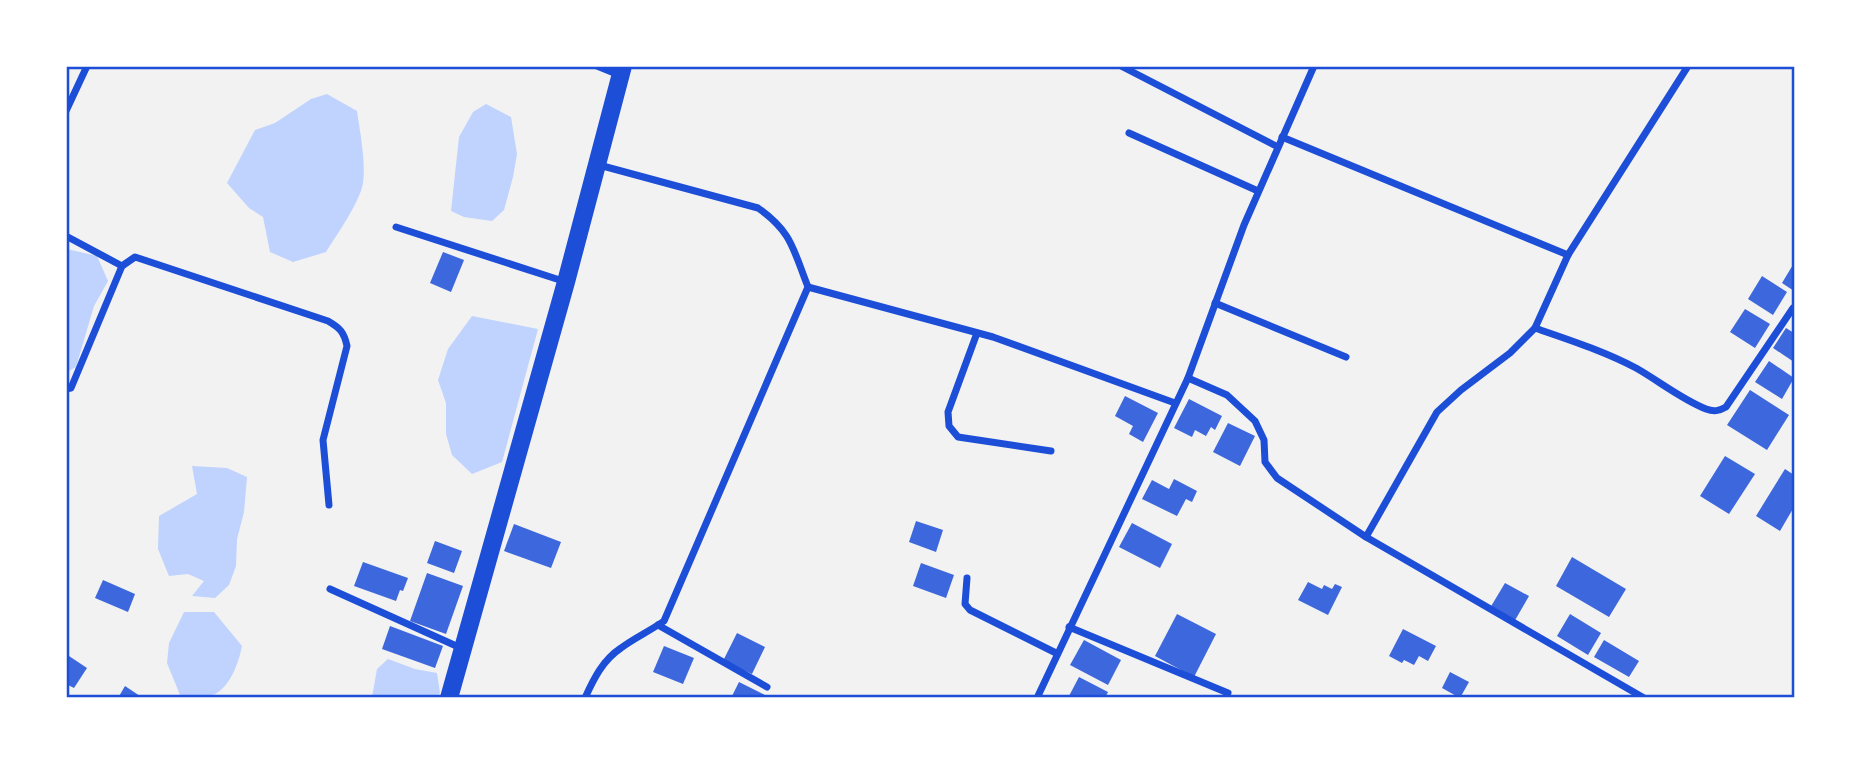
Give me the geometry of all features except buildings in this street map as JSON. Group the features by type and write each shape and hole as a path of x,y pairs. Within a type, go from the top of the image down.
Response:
{"main road":[{"path":"449,698 566,282 622,71"}],"street":[{"path":"66,111 87,66"},
{"path":"597,66 622,71"},
{"path":"1121,66 1278,147"},
{"path":"1037,698 1188,378 1258,191 1314,66"},
{"path":"1366,537 1437,412 1510,353 1535,328 1567,255 1688,66"},
{"path":"1129,133 1258,191"},
{"path":"1282,137 1567,255"},
{"path":"585,698 596,674 606,661 621,647 664,621 807,287 790,240 778,222 758,208 596,164"},
{"path":"396,228 566,282"},
{"path":"66,236 122,266"},
{"path":"66,389 71,388 122,266 135,257 328,321 340,328 347,345 324,440 329,505"},
{"path":"807,287 977,332 1175,403"},
{"path":"1215,303 1346,357"},
{"path":"1535,328 1605,354 1635,368 1690,401 1709,410 1719,411 1726,407 1793,308"},
{"path":"977,332 948,412 949,426 958,437 1051,451"},
{"path":"1188,378 1227,395 1255,421 1264,440 1265,462 1276,478 1366,537 1644,698"},
{"path":"967,578 965,604 970,610 1056,653"},
{"path":"330,589 463,649"},
{"path":"658,625 767,687"},
{"path":"1069,627 1228,693"}],"water":[{"path":"327,94 357,111 363,157 363,183 353,209 326,252 293,262 270,252 263,217 249,208 227,183 255,130 275,123 311,99"},
{"path":"486,104 511,117 517,154 504,210 492,221 464,217 451,211 459,137 473,112"},
{"path":"67,249 97,256 108,281 94,306 76,367 67,372"},
{"path":"472,316 538,329 502,462 472,474 452,455 446,434 446,403 438,380 448,349"},
{"path":"192,466 227,468 247,477 244,512 237,539 236,566 229,585 215,598 192,596 204,581 188,574 169,576 158,549 159,516 197,494"},
{"path":"184,612 214,612 242,646 230,679 212,695 180,695 167,663 169,643"},
{"path":"388,659 415,669 437,673 440,693 437,697 372,697 377,669"}]}
